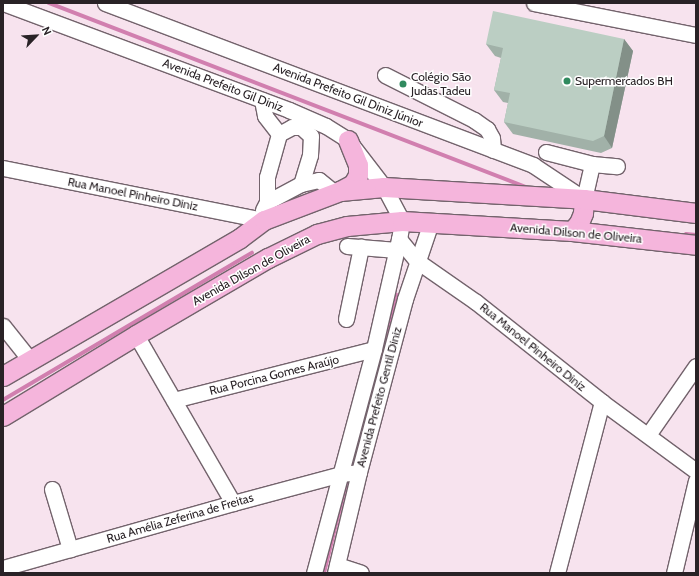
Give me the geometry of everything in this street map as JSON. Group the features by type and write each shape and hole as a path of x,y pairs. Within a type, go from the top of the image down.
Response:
{"main road":[{"path":"3,376 240,238 261,220 338,192 353,184 358,176 358,165 348,140"},
{"path":"338,192 384,187 584,199 696,213"},
{"path":"572,231 579,223 583,213 584,199"},
{"name":"Avenida Dilson de Oliveira","path":"3,416 136,335 268,258 317,234 347,226 400,237 431,222 572,231 696,245"}],"street":[{"name":"Avenida Prefeito Gil Diniz","path":"3,3 262,100 326,126 348,140 384,187 400,237 417,261"},
{"name":"Avenida Prefeito Gil Diniz Júnior","path":"105,3 533,165 584,199"},
{"path":"534,3 696,34"},
{"path":"385,75 474,120 487,129 492,138 493,150"},
{"path":"262,100 265,116 279,134"},
{"path":"261,220 267,202 267,177 279,134 292,127 301,127 311,136 310,155 301,184"},
{"path":"546,152 592,164 618,166"},
{"path":"584,199 592,164"},
{"name":"Rua Manoel Pinheiro Diniz","path":"3,168 261,220"},
{"path":"267,202 301,184 319,180 338,192"},
{"name":"Avenida Prefeito Gentil Diniz","path":"336,569 359,472 417,261 431,222"},
{"path":"346,319 354,247 400,237"},
{"name":"Avenida Prefeito Gentil Diniz","path":"314,573 374,349 400,237"},
{"name":"Rua Manoel Pinheiro Diniz","path":"417,261 476,302 602,402 696,471"},
{"path":"3,326 30,360"},
{"path":"136,335 233,503"},
{"name":"Rua Porcina Gomes Araújo","path":"174,400 374,349"},
{"path":"648,435 696,366"},
{"path":"557,573 602,402"},
{"name":"Rua Amélia Zeferina de Freitas","path":"4,566 341,474 359,472"},
{"path":"674,573 696,481"},
{"path":"52,489 70,549"},
{"path":"336,569 361,573"}],"building":[{"name":"Supermercados BH","path":"493,11 624,39 604,136 593,141 504,122 510,93 494,90 503,48 486,44"}],"waterway":[{"path":"49,3 526,187"},
{"path":"686,234 696,235"},
{"path":"3,400 252,253"},
{"path":"381,352 396,295"},
{"path":"324,573 346,484"}],"place":[{"name":"Supermercados BH","path":"567,81"},
{"name":"Colégio São Judas Tadeu","path":"403,84"}]}
